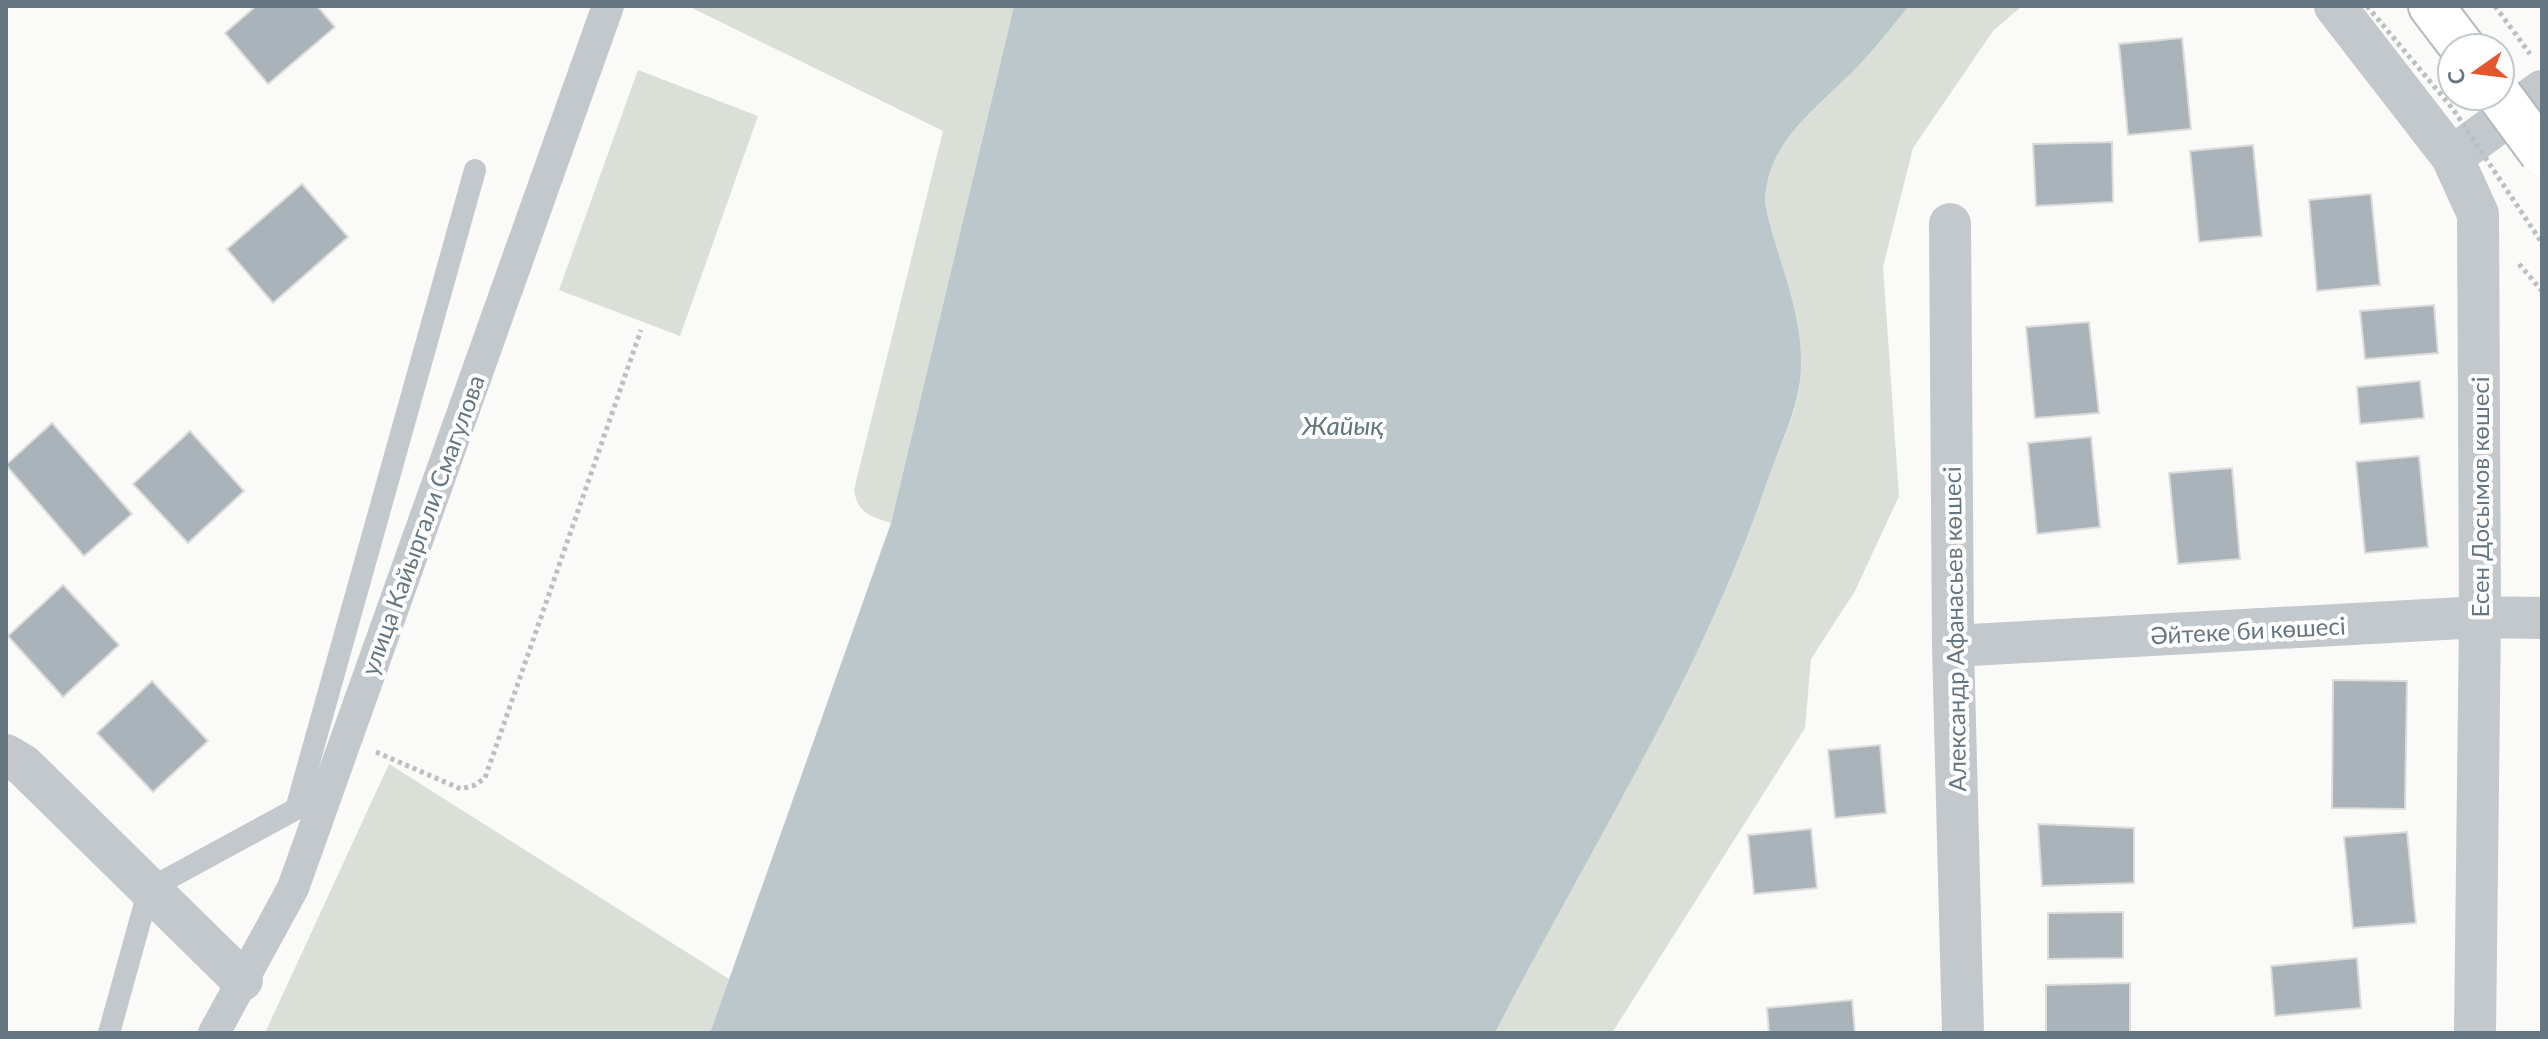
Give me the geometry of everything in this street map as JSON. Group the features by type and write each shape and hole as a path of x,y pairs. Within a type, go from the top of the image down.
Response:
{"main road":[{"path":"2431,6 2451,32"},
{"path":"2512,112 2542,153"}],"street":[{"name":"улица Кайыргали Смагулова","path":"214,1033 293,888 608,6"},
{"name":"Есен Досымов көшесі","path":"2335,6 2452,157 2478,214 2480,617 2475,1033"},
{"path":"2452,157 2538,76"},
{"name":"Александр Афанасьев көшесі","path":"1950,224 1953,646 1963,1033"},
{"name":"Әйтеке би көшесі","path":"1953,646 2480,617 2542,618"},
{"path":"6,755 23,765 242,980"}],"lane":[{"path":"109,1033 149,889 296,809 475,170"}],"path":[{"path":"2367,6 2453,109 2542,243"},
{"path":"2495,6 2538,76"},
{"path":"393,757 461,789 485,778 641,330"}],"shaded area":[{"path":"688,6 1014,6 891,523 862,509 854,490 943,131"},
{"path":"1909,6 2022,6 1993,31 1913,148 1883,267 1899,496 1855,591 1811,659 1805,728 1612,1033 1495,1033 1642,760 1711,622 1792,417 1800,381 1798,335 1765,203 1775,160 1798,125 1861,63"},
{"path":"638,70 758,116 680,336 559,290"},
{"path":"389,764 729,979 710,1033 265,1033"}],"water":[{"name":"Жайық","path":"1014,6 1909,6 1861,63 1798,125 1775,160 1765,203 1790,291 1801,358 1798,393 1791,418 1741,551 1678,692 1495,1033 710,1033 891,523"}],"building":[{"path":"256,6 317,6 335,27 268,84 225,33"},
{"path":"2182,38 2191,129 2128,135 2119,44"},
{"path":"2112,142 2113,202 2036,206 2033,144"},
{"path":"2253,145 2262,236 2199,242 2190,151"},
{"path":"302,184 348,237 273,303 227,249"},
{"path":"2371,194 2380,285 2317,291 2309,200"},
{"path":"2434,305 2438,353 2365,359 2360,311"},
{"path":"2089,322 2099,413 2035,418 2026,327"},
{"path":"2420,381 2424,418 2360,424 2357,387"},
{"path":"52,423 132,514 84,556 6,465"},
{"path":"190,431 244,491 188,543 133,484"},
{"path":"2091,437 2100,527 2037,534 2028,443"},
{"path":"2419,456 2428,547 2365,553 2356,462"},
{"path":"2232,468 2240,559 2178,564 2169,473"},
{"path":"63,585 119,645 63,697 8,636"},
{"path":"2333,680 2407,681 2405,809 2332,808"},
{"path":"152,681 208,741 153,792 97,733"},
{"path":"1880,745 1886,813 1835,818 1828,750"},
{"path":"2038,824 2134,828 2134,883 2042,886"},
{"path":"1811,829 1817,888 1754,894 1748,835"},
{"path":"2407,832 2416,923 2353,928 2344,837"},
{"path":"2123,912 2123,958 2048,959 2048,913"},
{"path":"2357,958 2361,1008 2275,1016 2271,966"},
{"path":"2130,983 2130,1033 2046,1033 2046,985"},
{"path":"1852,1000 1855,1033 1769,1033 1767,1008"}]}
